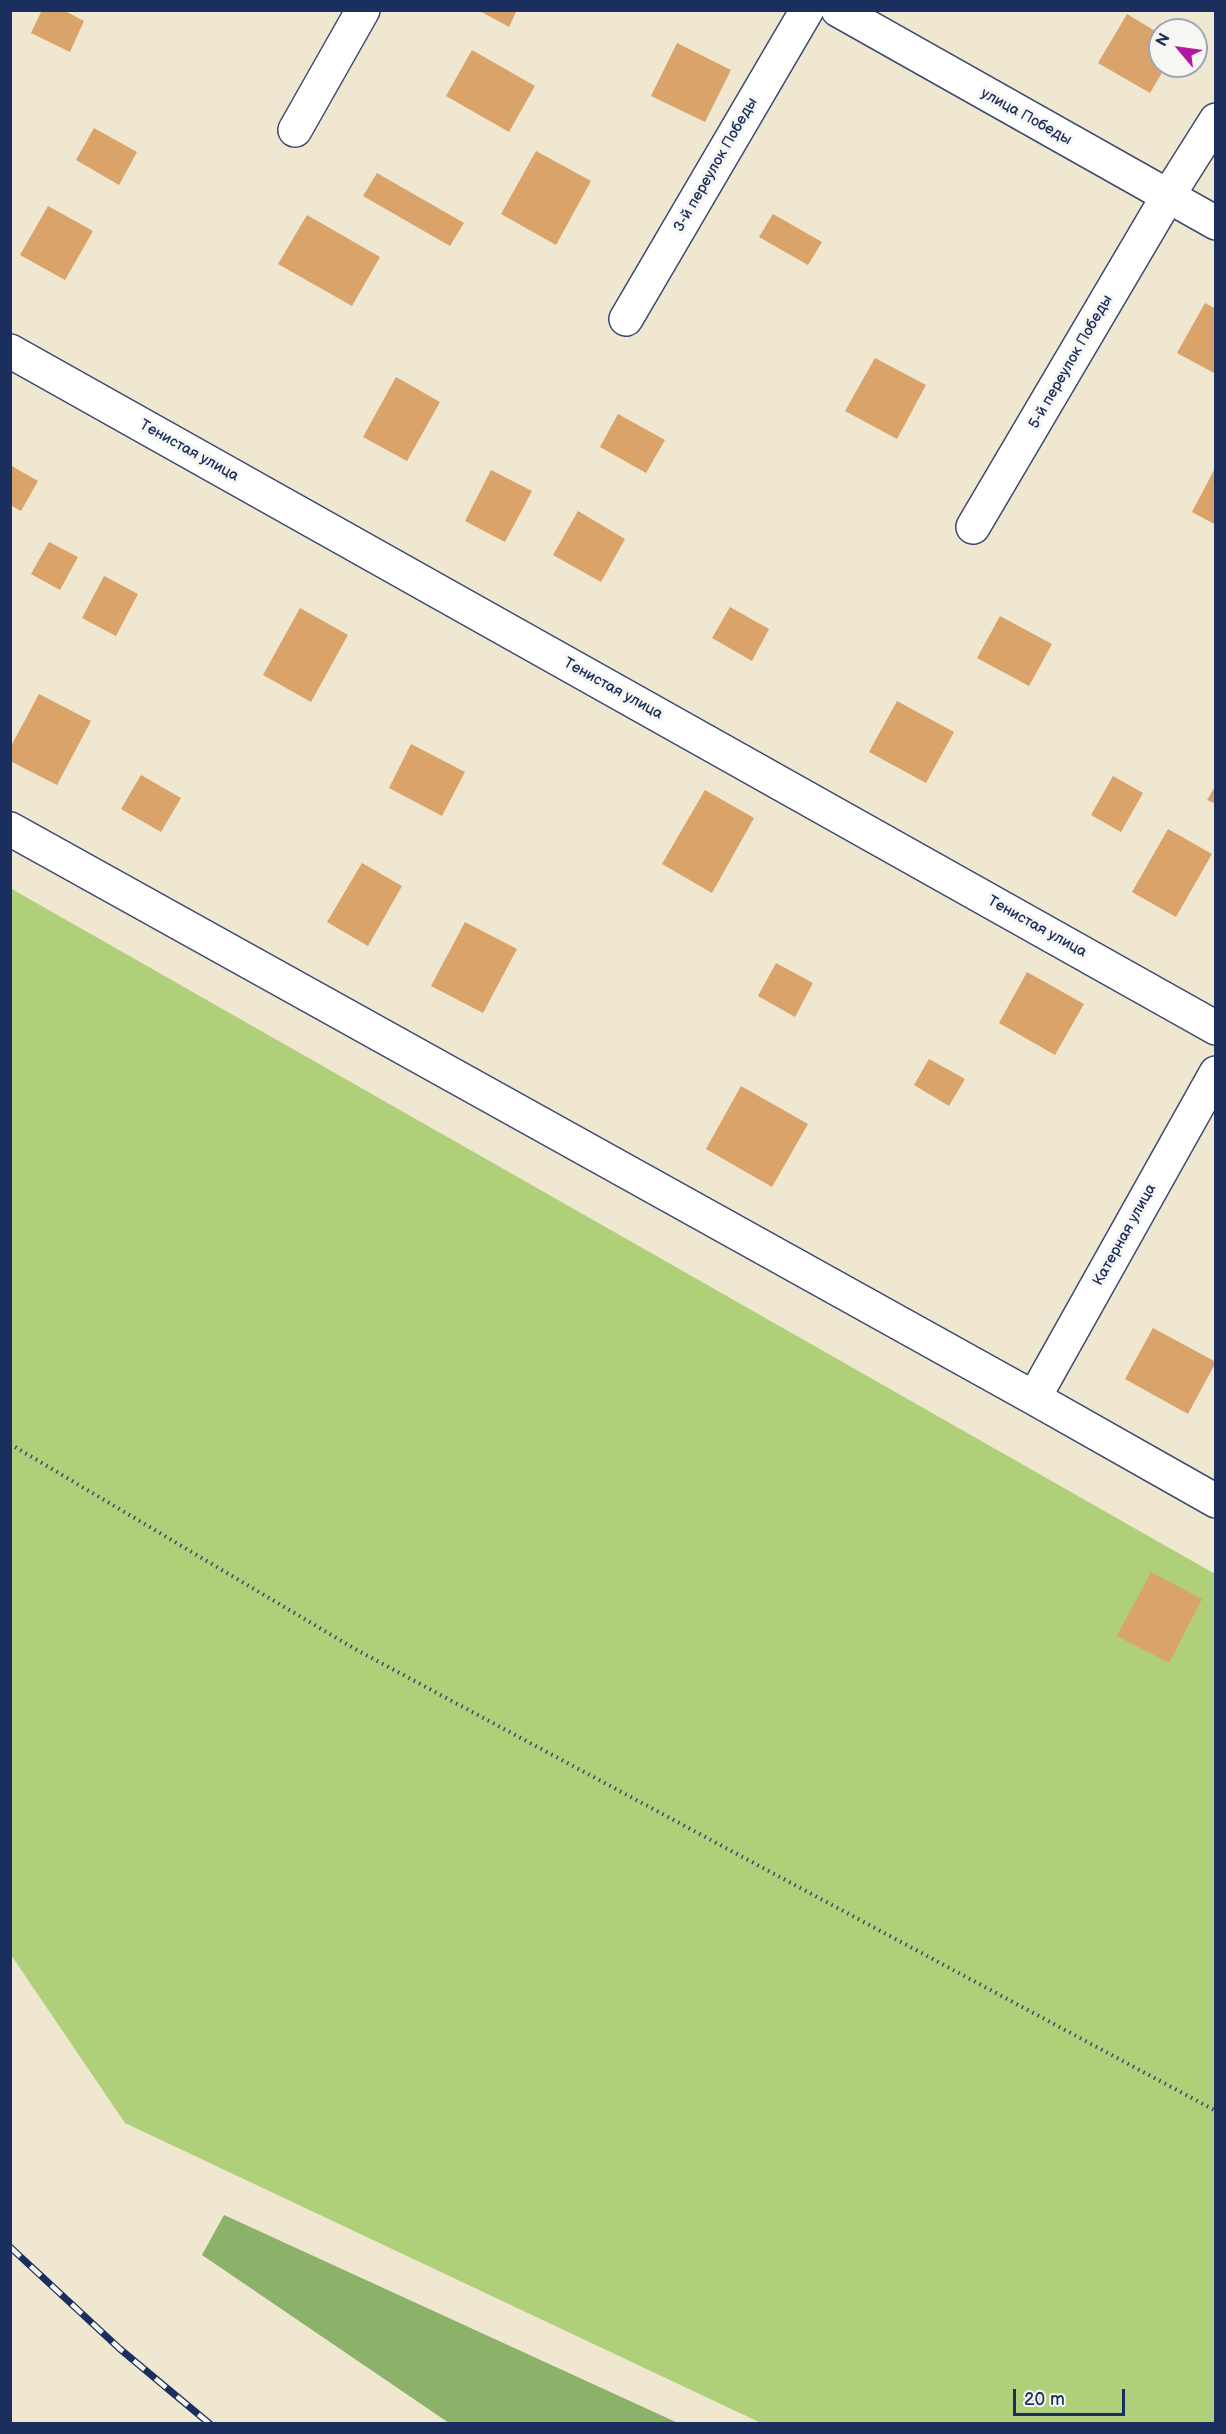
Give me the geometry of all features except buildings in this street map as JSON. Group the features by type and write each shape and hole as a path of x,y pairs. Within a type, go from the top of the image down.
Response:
{"street":[{"path":"295,130 363,10"},
{"name":"3-й переулок Победы","path":"626,319 807,10"},
{"name":"улица Победы","path":"837,10 1215,223"},
{"name":"5-й переулок Победы","path":"973,527 1215,120"},
{"name":"Тенистая улица","path":"10,351 1215,1028"},
{"path":"10,829 1215,1501"},
{"name":"Катерная улица","path":"1034,1398 1215,1073"}],"path":[{"path":"10,1443 355,1649 1215,2111"}],"green space":[{"path":"10,888 1215,1574 1215,2423 761,2423 125,2123 11,1955"},
{"path":"224,2215 678,2423 449,2423 202,2255"}],"railway":[{"path":"10,2247 120,2349 210,2424"}]}
